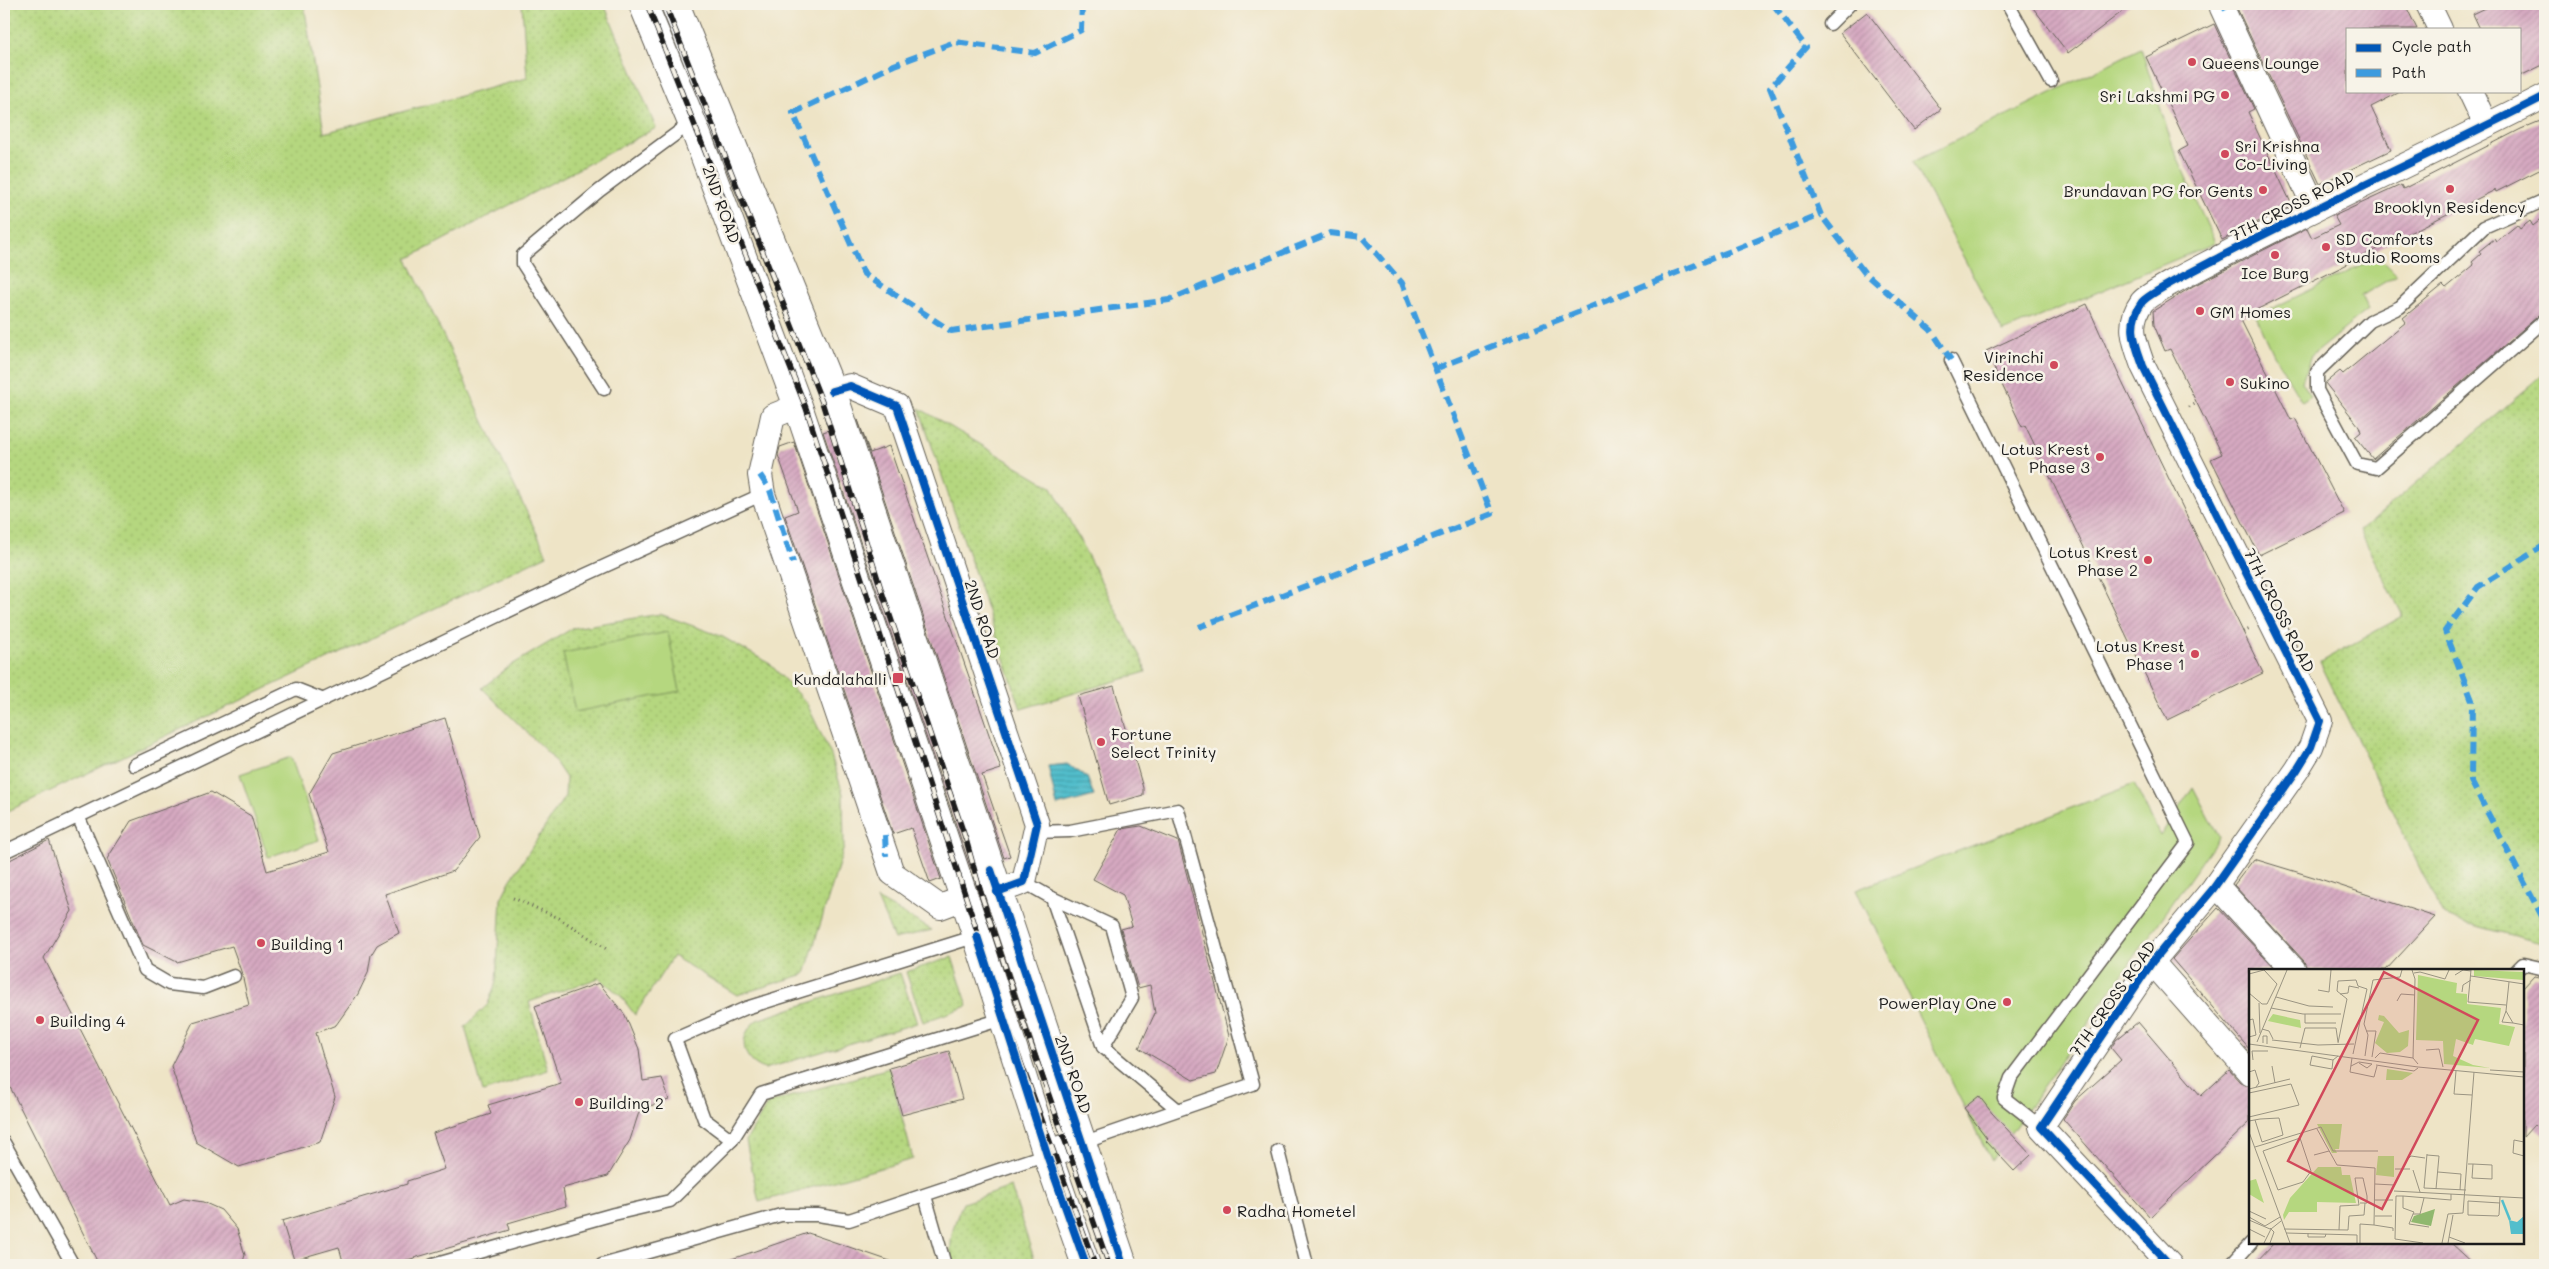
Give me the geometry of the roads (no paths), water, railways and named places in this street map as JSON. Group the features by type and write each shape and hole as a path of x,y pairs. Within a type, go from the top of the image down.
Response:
{"main road":[{"name":"2ND ROAD","path":"643,4 692,122 798,406 964,898 1047,1154 1086,1265"},
{"name":"2ND ROAD","path":"674,4 832,391 997,892 1123,1265"},
{"path":"1047,1154 1082,1143"}],"street":[{"path":"2428,4 2440,28"},
{"path":"2222,8 2315,208"},
{"path":"2470,92 2486,125"},
{"name":"7TH CROSS ROAD","path":"2041,1126 2152,962 2216,885 2297,770 2311,747 2320,721 2143,366 2132,336 2133,319 2144,300 2315,208 2545,96"},
{"name":"2ND ROAD","path":"832,391 850,386 897,406 1037,824 1024,882"},
{"path":"798,406 773,416 760,475 763,494 892,873 940,906 964,898"},
{"path":"997,892 1024,882"},
{"path":"2216,885 2293,969"},
{"path":"2152,962 2249,1072"},
{"path":"2041,1126 2170,1265"}],"lane":[{"path":"1830,24 1850,4"},
{"path":"2008,4 2051,81"},
{"path":"604,389 523,264 523,255 607,186 692,122"},
{"path":"2545,200 2484,227 2400,307 2370,321 2317,372 2317,390 2357,464 2376,468 2545,320"},
{"path":"1951,360 2188,843 2011,1078 2004,1098 2041,1126"},
{"path":"4,852 561,586 763,494"},
{"path":"134,765 296,688 324,700"},
{"path":"1035,832 1070,832 1178,810 1253,1084 1082,1143"},
{"path":"78,816 145,970 169,984 203,988 234,976"},
{"path":"1024,882 1052,898 1112,926 1132,998 1103,1047"},
{"path":"1052,898 1103,1047 1177,1109"},
{"path":"732,1140 704,1119 675,1039 746,1008 976,936"},
{"path":"2518,969 2523,964 2545,969"},
{"path":"433,1265 614,1214 670,1202 732,1140 761,1094 1002,1018"},
{"path":"4,1143 73,1265"},
{"path":"1278,1151 1307,1265"},
{"path":"602,1265 781,1215 818,1215 849,1220 1047,1154"},
{"path":"925,1196 945,1265"},
{"path":"2230,1265 2250,1244"}],"water":[{"path":"1067,764 1087,777 1094,796 1057,806 1048,766"}],"railway":[{"path":"647,4 806,408 1012,1038 1095,1265"},
{"path":"665,4 822,402 881,589 967,843 982,897 1027,1033 1109,1265"}],"place":[{"name":"Queens Lounge","path":"2192,62"},
{"name":"Sri Lakshmi PG","path":"2225,95"},
{"name":"Sri Krishna Co-Living","path":"2225,154"},
{"name":"Brooklyn Residency","path":"2450,189"},
{"name":"Brundavan PG for Gents","path":"2263,190"},
{"name":"SD Comforts Studio Rooms","path":"2326,247"},
{"name":"Ice Burg","path":"2275,255"},
{"name":"GM Homes","path":"2200,311"},
{"name":"Virinchi Residence","path":"2054,365"},
{"name":"Sukino","path":"2230,382"},
{"name":"Lotus Krest Phase 3","path":"2100,457"},
{"name":"Lotus Krest Phase 2","path":"2148,560"},
{"name":"Lotus Krest Phase 1","path":"2195,654"},
{"name":"Kundalahalli","path":"898,678"},
{"name":"Fortune Select Trinity","path":"1101,742"},
{"name":"Building 1","path":"261,943"},
{"name":"PowerPlay One","path":"2007,1002"},
{"name":"Building 4","path":"40,1020"},
{"name":"Building 2","path":"579,1102"},
{"name":"Radha Hometel","path":"1227,1210"}]}
